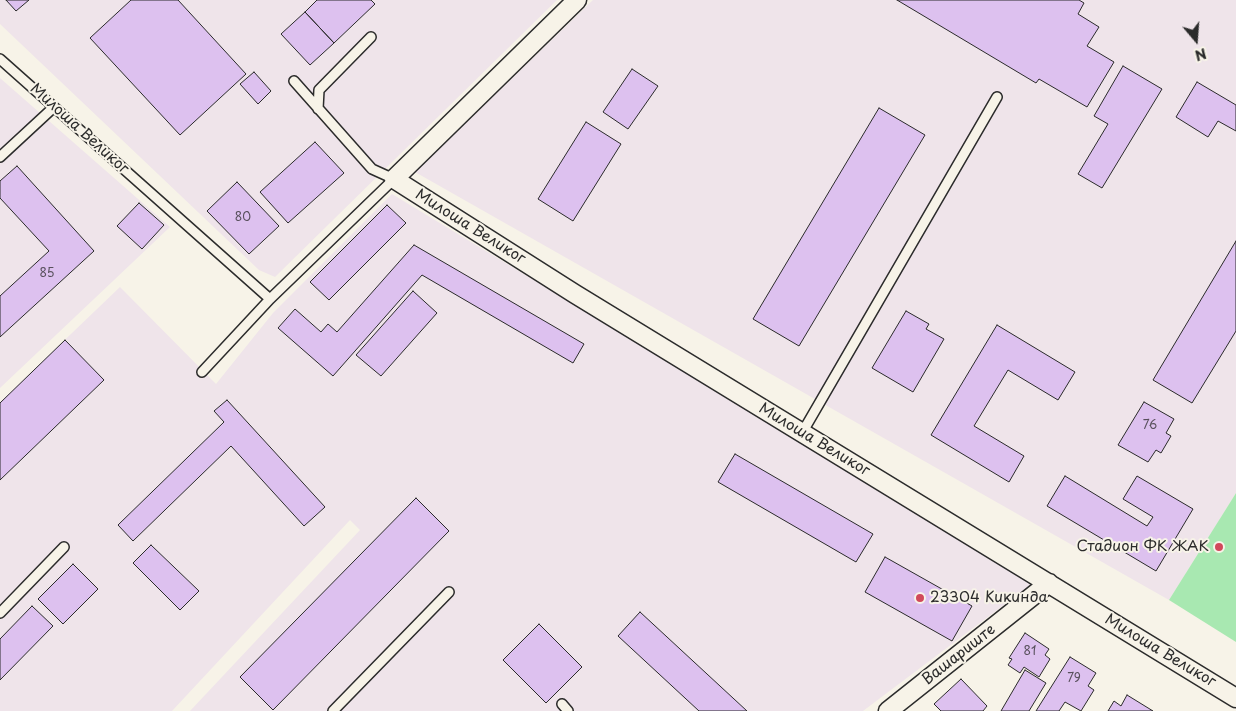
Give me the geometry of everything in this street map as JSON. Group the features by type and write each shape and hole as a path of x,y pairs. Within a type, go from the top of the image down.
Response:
{"street":[{"path":"394,179 577,0"},
{"name":"Милоша Великог","path":"394,179 575,294 1236,698"},
{"name":"Вашариште","path":"891,710 1049,583"}],"lane":[{"path":"318,109 319,90 371,38"},
{"name":"Милоша Великог","path":"0,59 270,299"},
{"path":"202,372 270,299 394,179 372,169 294,81"},
{"path":"802,432 997,97"},
{"path":"0,157 54,107"},
{"path":"0,613 64,547"},
{"path":"333,711 449,592"}],"shaded area":[{"path":"0,0 557,0 275,277 259,270 0,24"},
{"path":"593,0 1236,0 1236,493 1169,600 415,172"},
{"path":"0,78 170,227 0,388"},
{"path":"392,194 1033,583 863,711 190,711 360,530 350,520 172,711 0,711 0,402 120,287 216,384 273,313"}],"green space":[{"name":"Стадион ФК ЖАК","path":"1236,493 1236,642 1169,600"}],"building":[{"path":"6,0 29,0 16,11"},
{"path":"131,0 178,0 246,74 180,135 90,38"},
{"path":"317,0 371,0 375,4 334,43 305,12"},
{"path":"897,0 1079,0 1084,3 1078,14 1099,27 1087,46 1114,62 1087,107 1039,79 1036,83"},
{"path":"305,12 334,43 310,65 281,34"},
{"path":"1123,66 1162,89 1102,188 1078,174 1108,124 1094,116"},
{"path":"632,69 658,86 628,129 603,112"},
{"path":"254,72 271,91 258,104 240,84"},
{"path":"1197,82 1236,105 1236,131 1218,121 1208,137 1176,117"},
{"path":"879,108 925,135 799,346 753,319"},
{"path":"586,122 621,144 573,221 538,199"},
{"path":"315,142 344,173 288,223 260,192"},
{"path":"17,166 94,251 0,337 0,296 49,251 0,198 0,181"},
{"path":"237,182 279,226 249,254 207,211"},
{"path":"139,203 164,225 142,249 117,226"},
{"path":"387,205 406,223 329,300 310,282"},
{"path":"1236,241 1236,331 1192,403 1153,380"},
{"path":"414,245 584,344 573,363 422,275 333,376 278,328 295,309 321,332 328,324 337,332"},
{"path":"413,291 437,313 381,376 356,355"},
{"path":"906,311 929,324 926,329 944,339 913,392 872,368"},
{"path":"997,325 1075,372 1058,400 1008,370 974,426 1024,456 1009,482 931,435"},
{"path":"65,340 104,380 0,480 0,403"},
{"path":"227,400 325,507 304,526 231,446 133,541 118,525 224,422 214,411"},
{"path":"1144,402 1174,419 1166,433 1171,436 1161,453 1156,450 1148,462 1118,445"},
{"path":"735,454 873,534 856,562 718,482"},
{"path":"1065,476 1147,526 1153,517 1123,499 1137,476 1193,509 1156,571 1047,506"},
{"path":"416,498 449,531 273,710 240,677"},
{"path":"151,545 199,591 180,610 133,563"},
{"path":"885,557 972,606 952,641 865,592"},
{"path":"73,564 98,589 63,624 38,599"},
{"path":"32,606 53,626 0,680 0,639"},
{"path":"640,612 747,711 699,711 618,636"},
{"path":"539,624 582,667 546,703 503,660"},
{"path":"1025,633 1049,649 1045,655 1050,659 1039,677 1024,667 1020,673 1008,665 1012,659 1009,658"},
{"path":"1070,657 1096,673 1088,686 1094,690 1081,711 1065,702 1059,711 1036,711"},
{"path":"1025,670 1046,683 1029,711 1001,711"},
{"path":"961,679 987,706 983,711 941,711 934,704"},
{"path":"1127,695 1153,711 1108,711 1114,701 1121,706"}],"place":[{"name":"Стадион ФК ЖАК","path":"1219,547"},
{"name":"23304 Кикинда","path":"920,598"}]}
